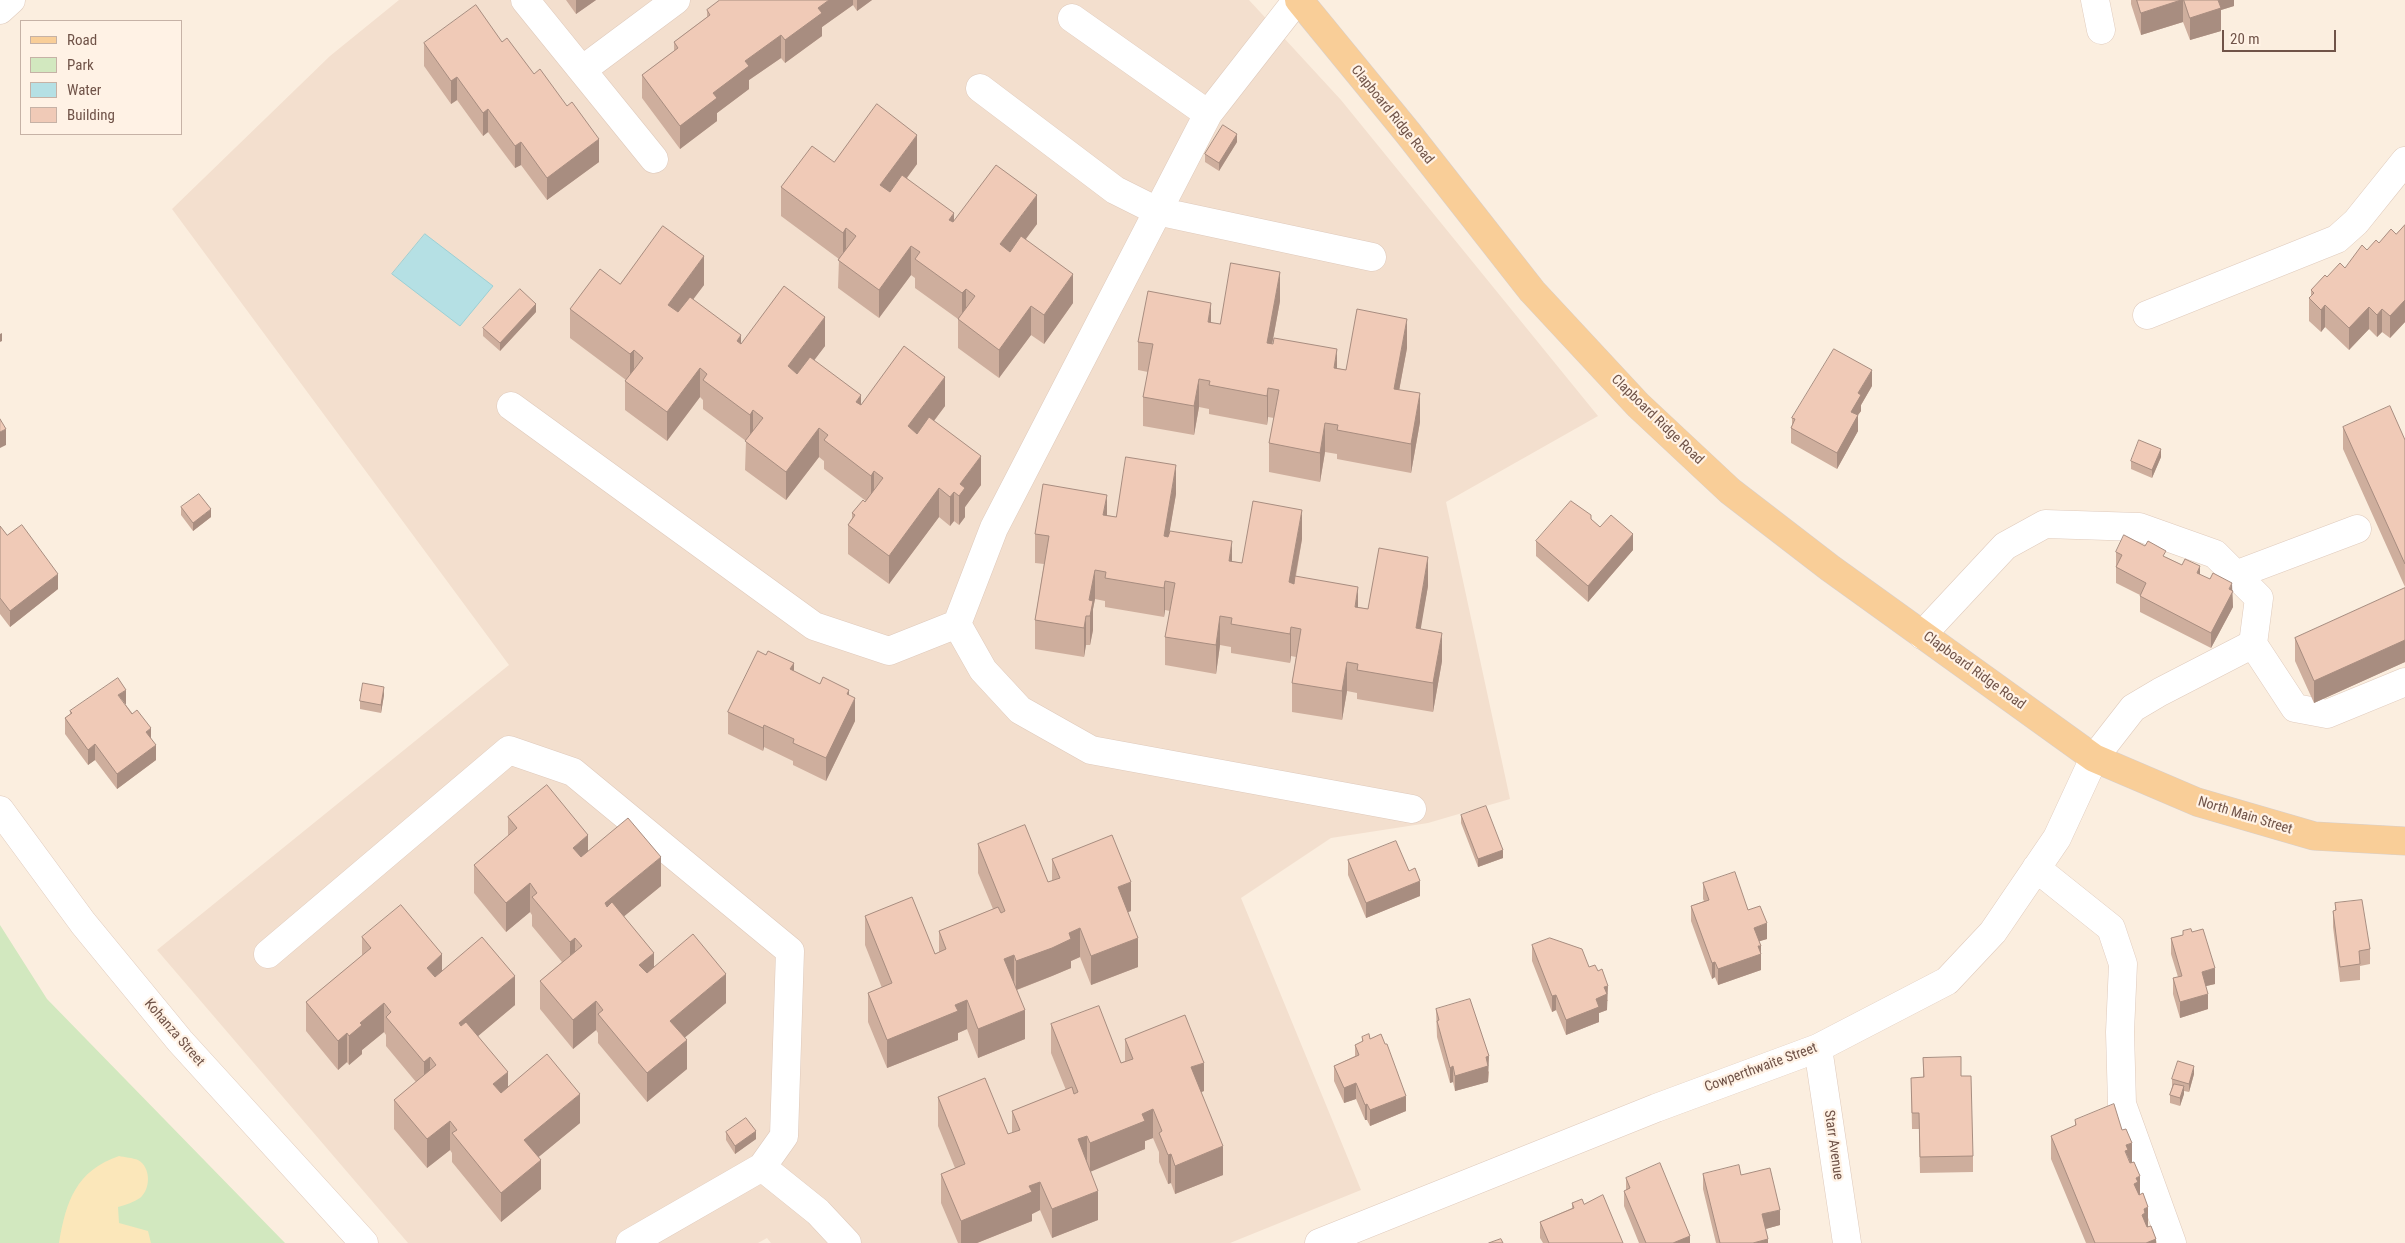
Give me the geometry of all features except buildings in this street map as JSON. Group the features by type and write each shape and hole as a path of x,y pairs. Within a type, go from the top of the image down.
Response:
{"main road":[{"name":"Clapboard Ridge Road","path":"1298,0 1402,126 1532,291 1638,405 1730,491 1922,634 2094,758"},
{"name":"North Main Street","path":"2094,758 2198,802 2314,836 2405,840"}],"street":[{"path":"0,10 11,0"},
{"path":"525,0 654,159"},
{"path":"582,70 676,0"},
{"path":"511,406 814,626 889,651 957,624 994,528 1156,211 1208,114 1298,0"},
{"path":"2095,0 2101,30"},
{"path":"1072,18 1208,114"},
{"path":"980,88 1115,190 1156,211 1372,256"},
{"path":"2147,315 2336,239 2356,222 2405,161"},
{"path":"1922,634 2005,546 2045,524 2139,527 2215,554 2259,598 2253,644 2295,708 2327,714 2405,682"},
{"path":"2235,574 2357,529"},
{"path":"957,624 983,670 1020,710 1090,750 1412,809"},
{"name":"Cowperthwaite Street","path":"1319,1243 1656,1108 1818,1048 1947,981 1992,932 2058,838 2094,758 2133,708 2253,644"},
{"path":"268,954 509,750 573,772 790,951 784,1136 762,1167 630,1243"},
{"name":"Kohanza Street","path":"0,810 83,923 174,1034 364,1243"},
{"path":"2036,868 2111,928 2122,964 2120,1032 2122,1104 2172,1243"},
{"name":"Starr Avenue","path":"1818,1048 1847,1243"},
{"path":"762,1167 818,1212 847,1243"}],"shaded area":[{"path":"399,0 1249,0 1341,100 1598,416 1446,502 1510,799 1428,823 1331,838 1241,898 1361,1190 1230,1243 771,1243 767,1238 758,1243 408,1243 157,950 509,665 172,209 330,56"}],"green space":[{"path":"0,925 47,999 285,1243 0,1243"}],"sand":[{"path":"119,1156 136,1159 142,1163 147,1173 148,1184 140,1198 118,1207 119,1223 148,1231 151,1243 59,1243 65,1214 75,1189 92,1170 104,1162"}],"water":[{"path":"425,234 493,286 460,326 392,274"}]}
